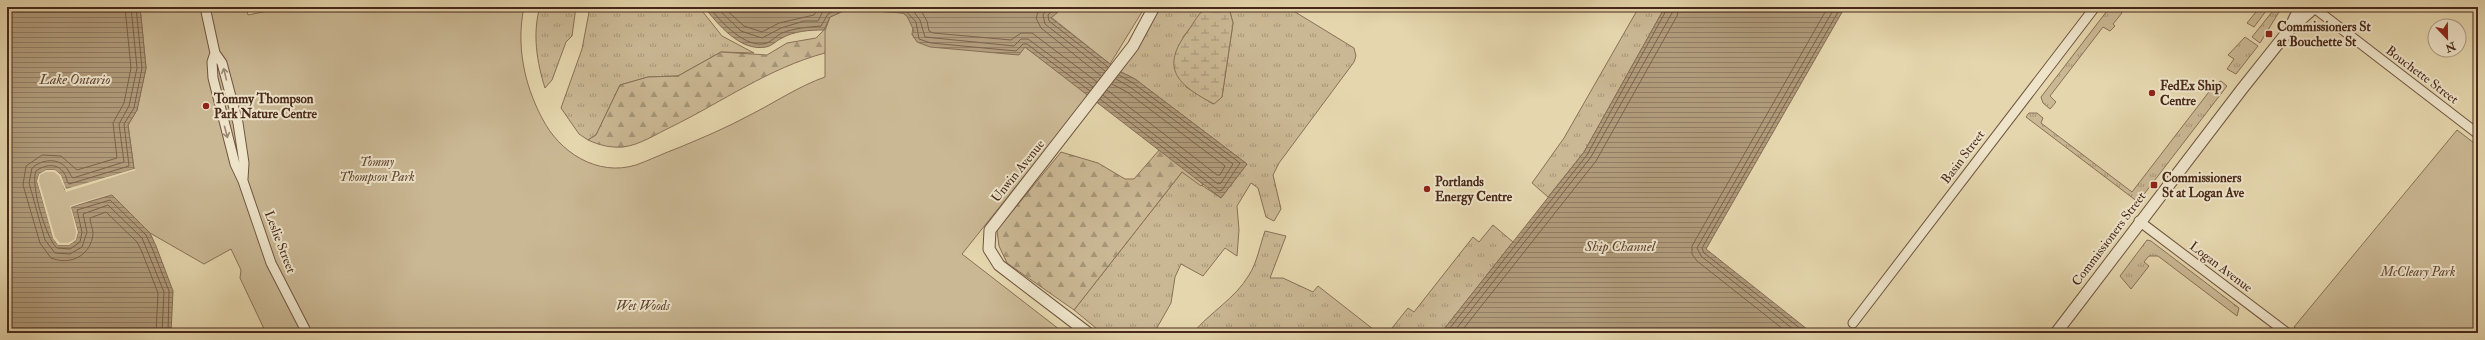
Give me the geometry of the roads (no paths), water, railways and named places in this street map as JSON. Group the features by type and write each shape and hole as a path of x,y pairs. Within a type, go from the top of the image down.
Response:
{"street":[{"name":"Leslie Street","path":"205,7 215,53 222,63 238,123 244,163 243,181"},
{"name":"Unwin Avenue","path":"1088,333 998,265 989,249 988,237 992,224 1133,46 1154,7"},
{"name":"Basin Street","path":"1853,323 2095,7"},
{"name":"Commissioners Street","path":"2289,30 2300,7"},
{"name":"Commissioners Street","path":"2056,333 2139,221 2289,30 2314,7"},
{"name":"Bouchette Street","path":"2314,7 2478,134"},
{"name":"Leslie Street","path":"215,53 212,62 213,70 222,115 235,164 243,181 271,264 307,333"},
{"name":"Logan Avenue","path":"2139,221 2287,333"}],"water":[{"name":"Lake Ontario","path":"7,7 140,7 146,68 137,110 128,125 134,169 65,190 61,175 55,170 46,170 39,174 37,181 53,237 58,245 69,245 76,240 78,232 71,207 112,195 150,233 173,291 171,333 7,333"},
{"path":"704,7 1064,7 1051,18 1119,71 1135,79 1247,164 1221,198 1025,47 1019,55 930,47 917,42 912,34 914,31 907,16 903,13 848,9 830,17 824,30 797,32 766,47 756,47 747,45 730,35"},
{"name":"Ship Channel","path":"1665,7 1845,7 1706,249 1812,333 1441,333 1584,152"}],"place":[{"name":"Commissioners St at Bouchette St","path":"2269,34"},
{"name":"FedEx Ship Centre","path":"2152,93"},
{"name":"Tommy Thompson Park Nature Centre","path":"206,106"},
{"name":"Commissioners St at Logan Ave","path":"2154,185"},
{"name":"Portlands Energy Centre","path":"1427,189"}],"park label":[{"name":"Tommy Thompson Park","path":"377,170"},
{"name":"McCleary Park","path":"2418,272"},
{"name":"Wet Woods","path":"643,306"}]}
